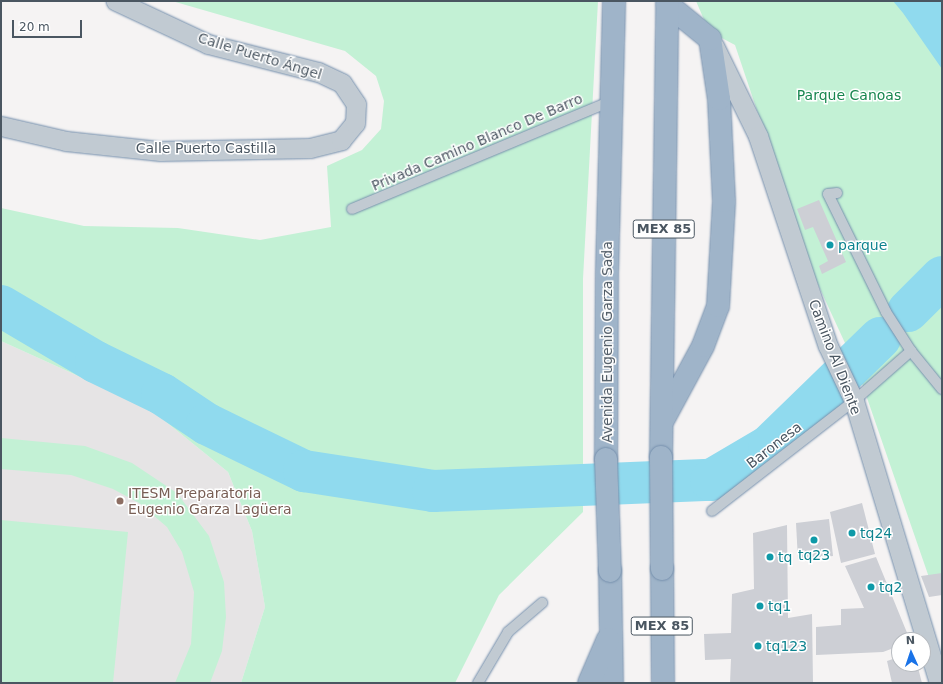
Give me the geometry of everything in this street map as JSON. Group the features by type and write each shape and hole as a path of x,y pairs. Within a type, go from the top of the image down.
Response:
{"highway":[{"name":"Avenida Eugenio Garza Sada","path":"612,683 606,459 606,272 614,1"},
{"path":"661,423 703,346 718,306 724,201 719,99 710,39 667,3"},
{"name":"MEX 85","path":"662,683 661,423 667,3"},
{"path":"589,683 611,631"}],"street":[{"name":"Calle Puerto Ángel","path":"116,1 208,44 318,72 342,83 356,104 355,123"},
{"name":"Camino Al Diente","path":"710,39 758,136 828,346 853,400 939,683"},
{"name":"Calle Puerto Castilla","path":"1,126 66,141 160,150 310,148 341,140 355,123"}],"lane":[{"name":"Privada Camino Blanco De Barro","path":"352,209 612,101"},
{"path":"837,193 828,194 886,312 911,351 942,389"},
{"name":"Baronesa","path":"712,511 853,400 911,351"},
{"path":"478,683 508,632 542,603"}],"shaded area":[{"name":"ITESM Preparatoria Eugenio Garza Lagüera","path":"1,341 149,408 228,472 252,531 265,607 241,683 1,683"}],"green space":[{"path":"172,1 598,1 583,279 583,512 499,595 455,683 241,683 265,607 252,531 228,472 149,408 1,341 1,208 84,226 178,228 260,240 331,227 327,166 362,150 381,129 384,101 376,76 345,51"},
{"name":"Parque Canoas","path":"696,1 942,1 942,588 933,589 857,369 809,265 735,45 718,36 705,22"},
{"path":"1,438 85,446 132,463 177,493 209,536 224,582 226,617 222,651 210,683 175,683 191,644 194,592 182,552 167,527 139,503 113,489 71,475 1,469"},
{"path":"1,520 128,532 113,683 1,683"}],"water":[{"path":"893,1 942,1 942,69 903,13"}],"building":[{"name":"parque","path":"819,200 846,262 822,274 819,266 828,261 813,227 805,230 797,209"},
{"name":"tq24","path":"862,503 875,554 841,563 830,512"},
{"name":"tq23","path":"829,519 833,556 798,560 796,523"},
{"path":"787,525 788,618 812,614 813,683 730,683 731,659 705,660 704,634 731,633 732,594 754,589 753,533"},
{"name":"tq2","path":"876,557 907,632 891,632 891,649 883,652 816,655 816,627 841,625 841,609 864,608 845,566"},
{"path":"942,573 942,595 929,597 921,576"},
{"path":"891,660 891,672 919,672 922,683 892,683 887,661"}],"waterway":[{"path":"908,311 942,277"},
{"path":"1,306 96,362 162,394 207,424 304,471 433,491 711,480 769,446 880,338"}],"place":[{"name":"parque","path":"830,245"},
{"name":"ITESM Preparatoria Eugenio Garza Lagüera","path":"120,501"},
{"name":"tq24","path":"852,533"},
{"name":"tq23","path":"814,540"},
{"name":"tq","path":"770,557"},
{"name":"tq2","path":"871,587"},
{"name":"tq1","path":"760,606"},
{"name":"tq123","path":"758,646"}]}
